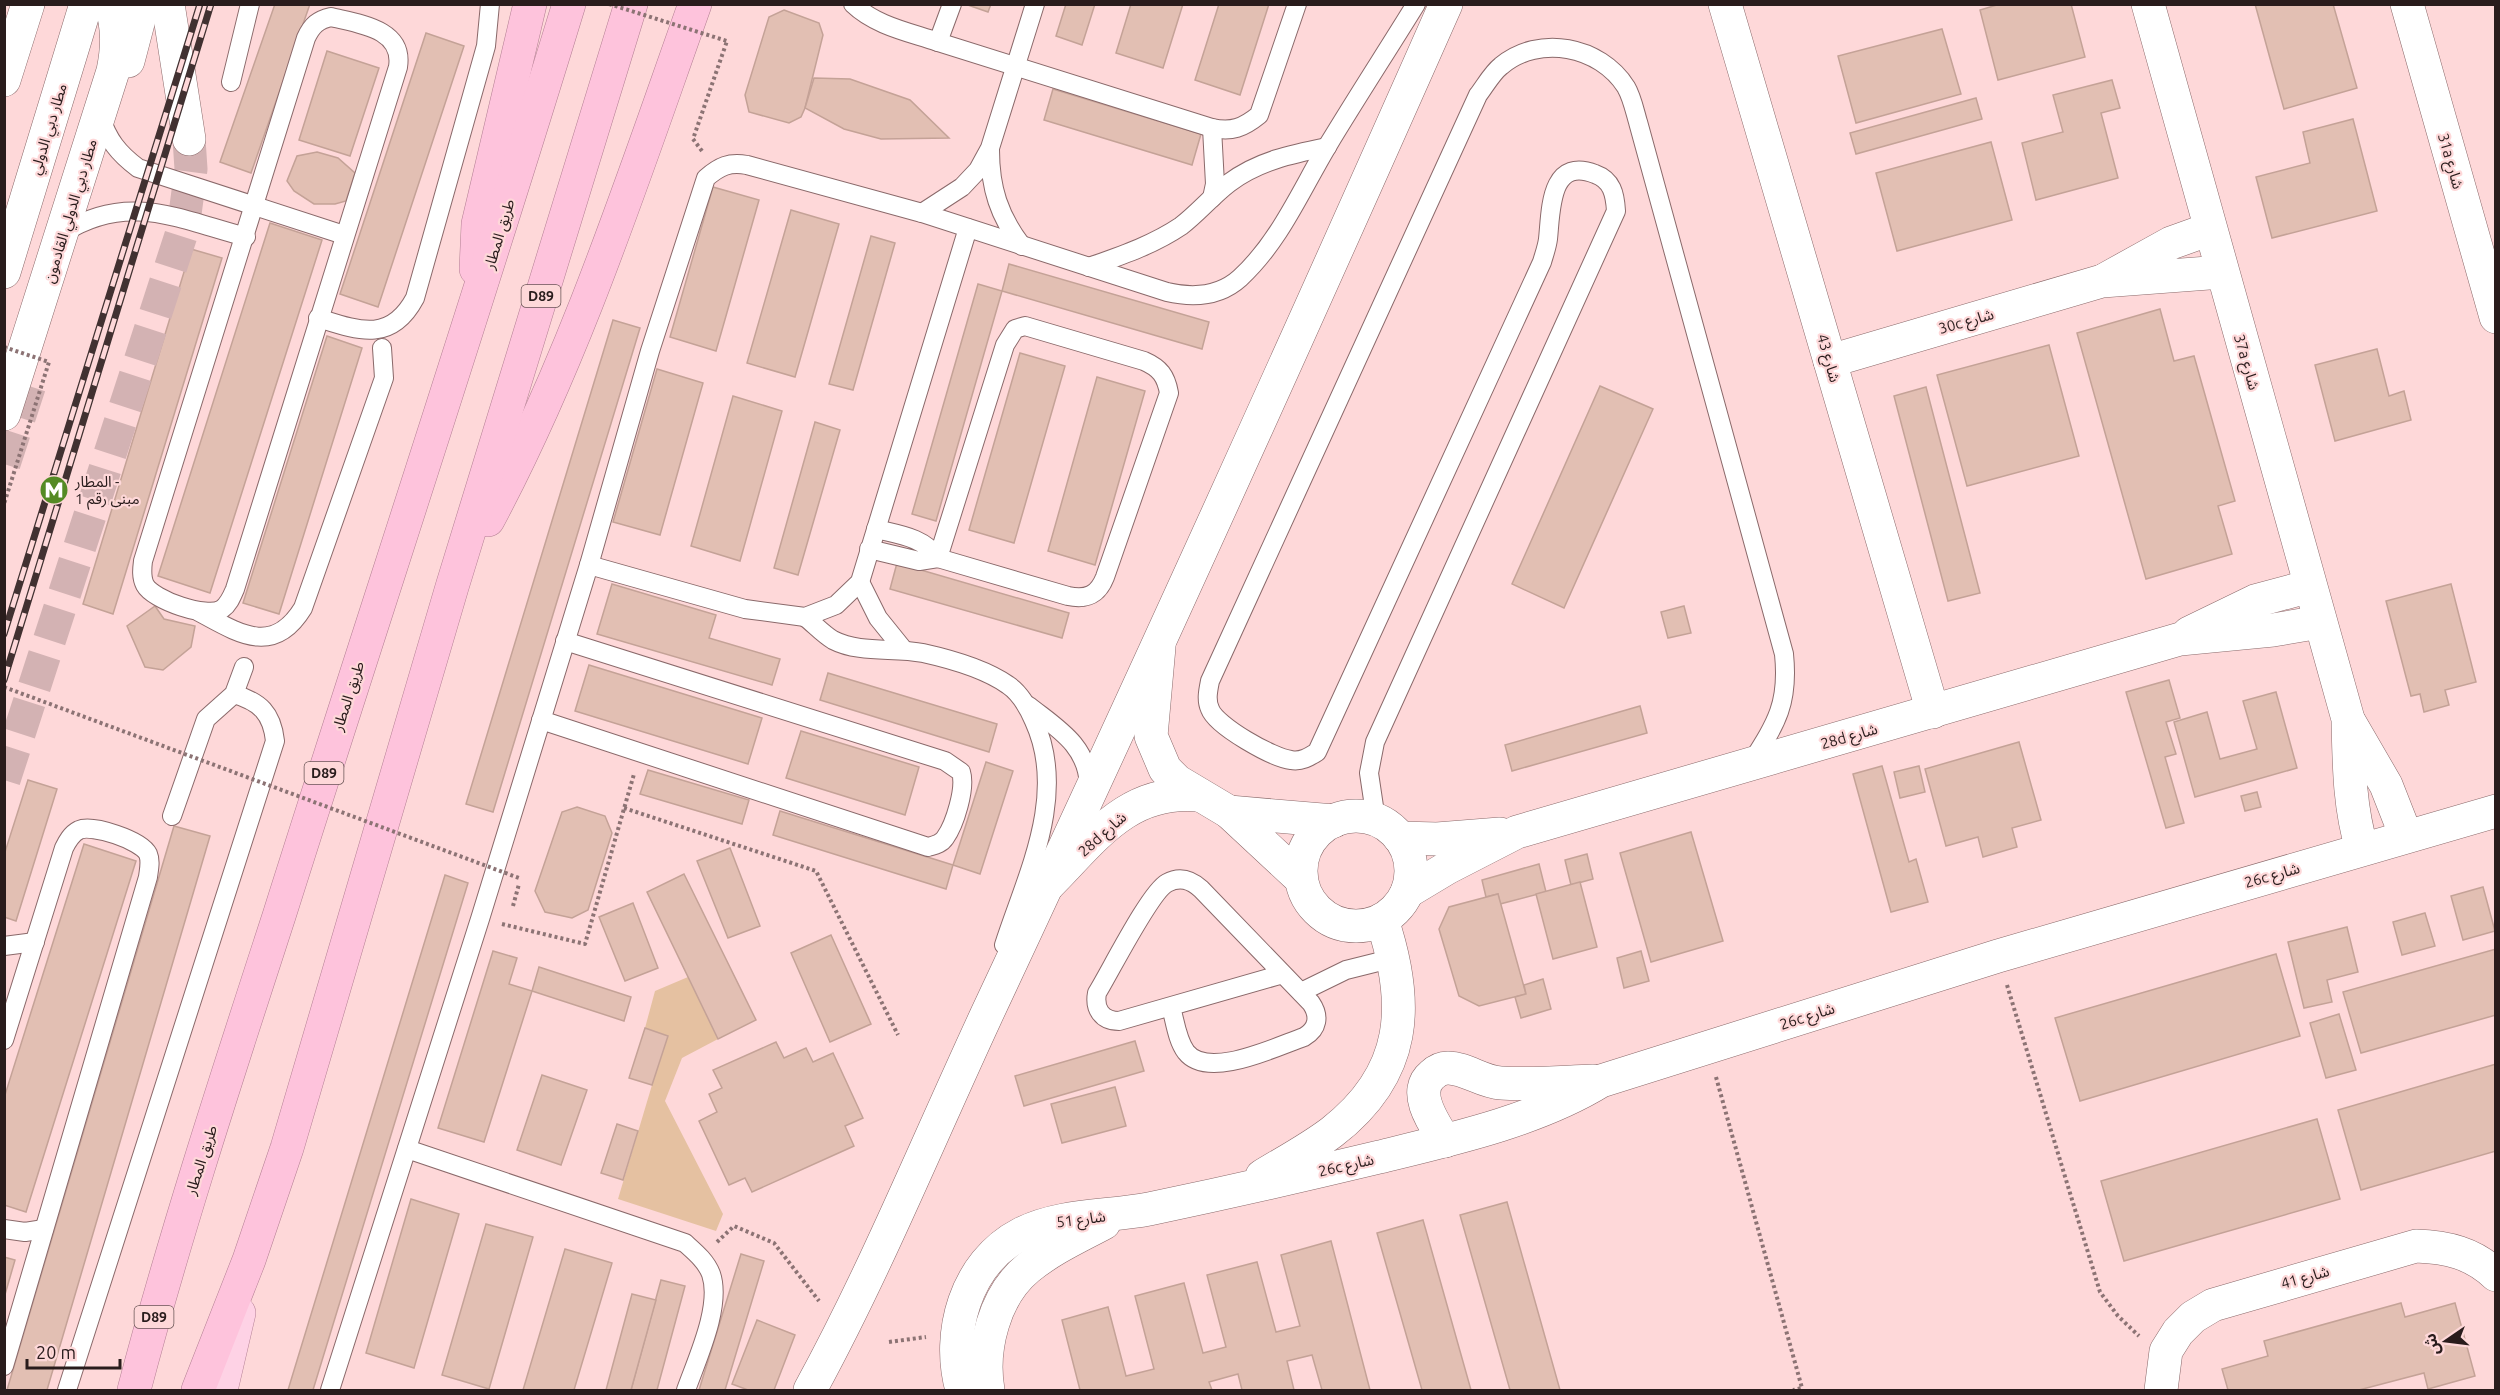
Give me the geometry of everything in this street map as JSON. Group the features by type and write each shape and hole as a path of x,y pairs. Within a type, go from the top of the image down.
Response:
{"highway":[{"path":"477,304 478,224 530,4"},
{"name":"طريق المطار","path":"134,1390 181,1221 430,437 477,304 569,4"},
{"name":"D89","path":"198,1390 249,1260 287,1148 452,587 631,4"},
{"path":"452,587 508,481 558,372 646,141 695,4"}],"main road":[{"path":"221,1390 249,1260"}],"street":[{"path":"4,80 28,4"},
{"name":"مطار دبي الدولي","path":"10,253 86,4"},
{"name":"مطار دبي الدولي القادمون","path":"105,122 118,47 116,23 111,4"},
{"name":"مطار دبي الدولي القادمون","path":"4,414 63,233 105,122 143,4"},
{"path":"168,4 189,139"},
{"path":"810,1390 854,1309 986,1016 1159,646 1446,4"},
{"name":"شارع 43","path":"1725,4 1933,711"},
{"name":"37a شارع","path":"2148,4 2348,719"},
{"name":"31a شارع","path":"2407,4 2496,317"},
{"path":"4,197 10,253"},
{"name":"30c شارع","path":"2102,281 2153,252 2210,229"},
{"name":"30c شارع","path":"1830,360 2102,281 2222,272"},
{"path":"2180,639 2238,608 2310,586"},
{"path":"2180,639 2273,630 2320,622"},
{"name":"28d شارع","path":"1388,829 1437,839 1517,832 2180,639"},
{"name":"28d شارع","path":"1159,646 1151,736 1165,769 1177,781 1229,812 1302,879"},
{"path":"2348,719 2386,785 2406,836"},
{"path":"2348,719 2350,795 2354,822 2362,849"},
{"name":"28d شارع","path":"1049,884 1112,821 1134,806 1165,795 1198,795"},
{"name":"26c شارع","path":"1119,1215 1240,1190 1445,1141 1553,1105 1601,1081 1998,956 2496,811"},
{"name":"28d شارع","path":"1229,812 1334,821"},
{"path":"1355,816 1388,829 1406,847 1411,870 1407,892 1397,909 1382,920 1365,926 1348,926 1331,920 1317,910 1307,896 1302,879 1301,864 1311,838 1334,821 1355,816"},
{"name":"28d شارع","path":"1407,892 1447,868 1517,832"},
{"path":"1240,1190 1331,1133 1352,1115 1370,1094 1384,1071 1394,1045 1399,1018 1400,991 1394,958 1382,920"},
{"path":"1445,1141 1425,1103 1424,1088 1428,1078 1437,1071 1448,1068 1478,1079 1500,1083 1601,1081"},
{"name":"شارع 51","path":"962,1390 956,1370 956,1332 963,1303 977,1276 996,1253 1020,1234 1047,1223 1119,1215"},
{"name":"شارع 51","path":"988,1390 987,1346 995,1318 1008,1292 1026,1269 1049,1252 1119,1215"},
{"name":"شارع 41","path":"2161,1390 2166,1351 2178,1332 2193,1317 2213,1305 2416,1246 2441,1247 2464,1253 2485,1265 2496,1275"}],"lane":[{"path":"231,82 250,4"},
{"path":"318,318 371,331 390,327 406,314 415,298 486,46 490,4"},
{"path":"853,4 862,13 882,23 1212,128 1229,131 1246,126 1259,114 1297,4"},
{"path":"939,42 951,4"},
{"path":"922,213 962,187 978,170 990,148 1035,4"},
{"path":"330,1390 480,919 589,565 650,351 706,178 717,168 732,163 747,165 922,213 1186,297 1206,295 1240,278 1277,232 1297,204 1327,147 1416,4"},
{"path":"199,612 211,613 222,609 230,600 400,55 396,44 388,35 332,16 320,19 311,27 142,573 145,585 153,594 199,612 247,636 264,638 280,633 294,623 303,609 384,378 382,348"},
{"path":"1388,829 1369,773 1375,742 1616,211 1615,192 1604,177 1587,171 1569,174 1555,186 1550,203 1548,243 1542,262 1317,752 1304,759 1290,760 1230,732 1218,723 1210,710 1207,696 1209,681 1478,95 1500,66 1532,49 1569,47 1602,61 1627,88 1638,122 1784,654 1787,683 1780,713 1750,765"},
{"path":"105,122 106,136 120,154 138,168 344,235"},
{"path":"1212,128 1215,184 1212,198"},
{"path":"1089,267 1159,239 1182,225 1230,183 1256,167 1288,155 1327,147"},
{"path":"990,148 990,175 996,200 1006,225 1022,246"},
{"path":"63,233 82,221 102,213 124,210 146,211 246,237"},
{"path":"589,565 745,609 805,617 836,605 860,582 968,228"},
{"path":"870,549 919,561 938,558 1079,598 1092,596 1101,588 1169,393 1166,378 1157,367 1035,327 1016,329 1005,345 938,558"},
{"path":"876,529 914,538 924,543 938,558"},
{"path":"860,582 878,618 903,649"},
{"path":"805,617 832,639 850,646 903,649 991,674 1010,686 1026,704 1070,738 1083,754 1089,771 1090,796"},
{"path":"541,720 928,847 938,845 945,839 964,781 961,772 945,761 565,641"},
{"path":"171,816 206,719 234,694 244,667"},
{"path":"67,1390 275,741 273,723 265,710 252,699 234,694"},
{"path":"986,1016 999,960 1040,839 1047,796 1044,750 1026,704"},
{"path":"4,1040 8,1015 35,942 64,848 70,838 79,830 90,828 140,844 147,854 150,865 148,877 4,1366"},
{"path":"1171,1007 1184,1050 1196,1061 1214,1065 1309,1034 1313,1030 1317,1016 1311,1003 1301,992 1201,889 1184,879 1174,880 1158,890 1098,993 1096,1000 1101,1014 1113,1021 1171,1007 1283,974"},
{"path":"4,946 35,942"},
{"path":"1301,992 1346,970 1394,958"},
{"path":"407,1149 685,1243 701,1257 711,1275 714,1296 711,1316 686,1390"},
{"path":"4,1230 25,1232 44,1229"}],"path":[{"path":"609,4 727,40 693,139"},
{"path":"4,347 49,362 4,504"},
{"path":"4,687 519,878"},
{"path":"480,919 585,944 640,753"},
{"path":"624,808 816,871 898,1035"},
{"path":"1998,956 2100,1292 2118,1316 2140,1336 2166,1351"},
{"path":"1708,1048 1803,1388 1793,1390"},
{"path":"701,1257 734,1226 774,1243 819,1301"}],"shaded area":[{"path":"688,977 718,1039 682,1058 665,1101 723,1214 716,1231 618,1199 652,1085 645,1028 655,991"}],"building":[{"path":"275,4 310,4 251,173 220,162"},
{"path":"965,4 991,4 988,12"},
{"path":"1066,4 1095,4 1082,45 1056,36"},
{"path":"1131,4 1183,4 1163,68 1116,53"},
{"path":"1219,4 1269,4 1240,95 1195,80"},
{"path":"2000,4 2071,4 2085,57 1998,80 1980,10"},
{"path":"2255,4 2333,4 2357,88 2284,109"},
{"path":"784,10 819,23 823,35 805,108 801,117 789,123 749,112 745,95 769,17"},
{"path":"1942,29 1961,94 1856,123 1838,56"},
{"path":"426,33 464,46 378,307 340,294"},
{"path":"327,51 379,68 350,156 299,140"},
{"path":"814,78 850,79 910,100 949,138 881,139 844,129 805,108"},
{"path":"2112,80 2120,108 2101,113 2118,178 2036,200 2022,143 2063,132 2053,95"},
{"path":"1053,89 1201,134 1192,165 1044,120"},
{"path":"1976,98 1982,119 1856,154 1850,133"},
{"path":"2353,119 2377,211 2272,238 2256,177 2310,163 2303,132"},
{"path":"1991,142 2012,220 1897,251 1876,173"},
{"path":"317,152 338,158 355,173 346,201 335,204 314,204 294,191 287,181 297,156"},
{"path":"713,187 759,200 716,351 670,337"},
{"path":"791,210 839,224 795,377 747,363"},
{"path":"270,223 322,240 210,593 158,576"},
{"path":"871,236 895,243 853,390 829,384"},
{"path":"191,249 222,258 113,614 83,604"},
{"path":"1009,264 1209,322 1202,349 1002,291"},
{"path":"978,284 1002,291 936,521 912,514"},
{"path":"2160,309 2174,361 2194,356 2235,501 2218,506 2232,554 2146,579 2077,333"},
{"path":"613,320 640,328 493,812 466,804"},
{"path":"327,336 362,348 279,614 243,603"},
{"path":"2049,345 2079,456 1967,486 1937,375"},
{"path":"2377,349 2389,396 2404,391 2411,420 2335,441 2315,365"},
{"path":"1020,353 1065,366 1014,543 969,530"},
{"path":"657,369 703,383 660,535 613,522"},
{"path":"1097,377 1145,391 1095,565 1048,551"},
{"path":"1600,386 1653,409 1564,608 1512,584"},
{"path":"1926,387 1980,593 1948,601 1894,396"},
{"path":"733,396 782,411 740,561 691,546"},
{"path":"815,422 840,430 798,575 774,568"},
{"path":"897,563 1069,613 1062,638 890,589"},
{"path":"612,584 716,615 709,638 780,659 772,685 597,634"},
{"path":"2451,584 2476,682 2445,690 2449,705 2424,712 2420,694 2411,696 2386,601"},
{"path":"155,606 164,619 195,626 191,647 163,670 145,667 127,626"},
{"path":"1684,606 1691,633 1668,638 1661,612"},
{"path":"589,665 762,718 748,764 575,711"},
{"path":"828,673 997,724 989,752 820,700"},
{"path":"2169,680 2180,718 2166,722 2176,754 2165,757 2184,823 2166,828 2126,692"},
{"path":"2276,692 2297,768 2195,797 2174,722 2207,712 2220,759 2257,749 2243,701"},
{"path":"1640,706 1647,733 1512,771 1505,745"},
{"path":"801,731 919,767 905,815 786,778"},
{"path":"2019,742 2041,820 2012,828 2017,847 1983,857 1978,837 1946,846 1925,769"},
{"path":"986,762 1013,771 980,874 953,865"},
{"path":"1882,766 1909,862 1916,859 1928,902 1891,912 1853,774"},
{"path":"1919,766 1925,792 1900,798 1894,772"},
{"path":"648,770 749,800 742,824 640,794"},
{"path":"28,780 57,789 16,921 4,917 4,855"},
{"path":"2257,792 2261,807 2245,811 2241,796"},
{"path":"577,807 605,816 612,833 588,910 572,918 545,912 535,891 562,812"},
{"path":"780,811 953,865 946,889 773,835"},
{"path":"174,826 210,836 47,1390 7,1390"},
{"path":"1691,832 1723,941 1651,962 1620,853"},
{"path":"84,844 136,861 26,1212 4,1205 4,1098"},
{"path":"730,848 760,926 728,938 697,861"},
{"path":"1587,854 1593,879 1571,885 1565,860"},
{"path":"1539,864 1546,892 1500,904 1498,894 1486,897 1482,880"},
{"path":"684,874 756,1020 718,1039 647,892"},
{"path":"445,875 468,883 313,1390 288,1390"},
{"path":"1580,882 1597,947 1553,959 1536,894"},
{"path":"2483,887 2495,931 2463,940 2451,896"},
{"path":"1498,894 1526,994 1479,1006 1459,996 1439,929 1449,907"},
{"path":"633,903 658,968 625,981 599,917"},
{"path":"2425,913 2435,946 2402,955 2393,922"},
{"path":"2347,927 2358,972 2327,980 2332,1002 2304,1008 2288,942"},
{"path":"831,935 871,1024 830,1042 791,953"},
{"path":"2496,949 2496,1015 2361,1053 2343,992"},
{"path":"493,951 517,958 509,984 532,991 484,1142 438,1128"},
{"path":"1641,951 1649,981 1624,988 1617,958"},
{"path":"2276,954 2300,1036 2080,1101 2055,1018"},
{"path":"539,967 631,997 624,1021 532,991"},
{"path":"1543,979 1551,1009 1521,1018 1515,997 1526,994 1524,985"},
{"path":"2339,1014 2356,1070 2326,1078 2310,1023"},
{"path":"645,1028 668,1036 652,1085 629,1078"},
{"path":"1135,1041 1144,1071 1024,1106 1015,1076"},
{"path":"776,1042 784,1058 806,1048 813,1062 833,1053 863,1118 845,1126 854,1146 752,1192 745,1178 729,1185 699,1121 717,1112 709,1094 722,1088 713,1070"},
{"path":"2496,1064 2496,1151 2361,1190 2338,1110"},
{"path":"542,1075 587,1090 561,1165 517,1150"},
{"path":"1115,1087 1126,1126 1062,1143 1051,1104"},
{"path":"2317,1119 2340,1199 2124,1261 2101,1181"},
{"path":"617,1124 638,1131 623,1180 601,1173"},
{"path":"411,1199 459,1214 414,1368 366,1353"},
{"path":"1507,1202 1560,1390 1510,1390 1460,1215"},
{"path":"1423,1220 1471,1390 1422,1390 1377,1233"},
{"path":"486,1224 533,1237 489,1389 442,1375"},
{"path":"1331,1241 1370,1390 1322,1390 1312,1355 1287,1361 1294,1390 1242,1390 1238,1374 1209,1382 1212,1390 1080,1390 1062,1320 1108,1307 1126,1376 1154,1369 1135,1296 1184,1283 1203,1353 1226,1347 1207,1275 1257,1262 1276,1332 1300,1326 1281,1255"},
{"path":"565,1249 612,1263 574,1390 523,1390"},
{"path":"741,1254 764,1261 725,1390 699,1390"},
{"path":"4,1257 15,1260 4,1298"},
{"path":"661,1280 685,1286 657,1390 631,1390"},
{"path":"632,1294 656,1300 631,1390 606,1390"},
{"path":"2401,1303 2405,1317 2455,1303 2475,1376 2428,1389 2424,1373 2359,1390 2228,1390 2222,1369 2268,1356 2264,1341"},
{"path":"757,1320 795,1335 774,1390 748,1390 732,1384"}],"tunnel":[{"path":"4,780 183,229 191,169 189,139"},
{"path":"4,464 32,378"}],"railway":[{"path":"4,634 200,4"},
{"path":"4,680 211,4"}],"place":[{"name":"المطار - مبنى رقم 1","path":"54,490"}]}
